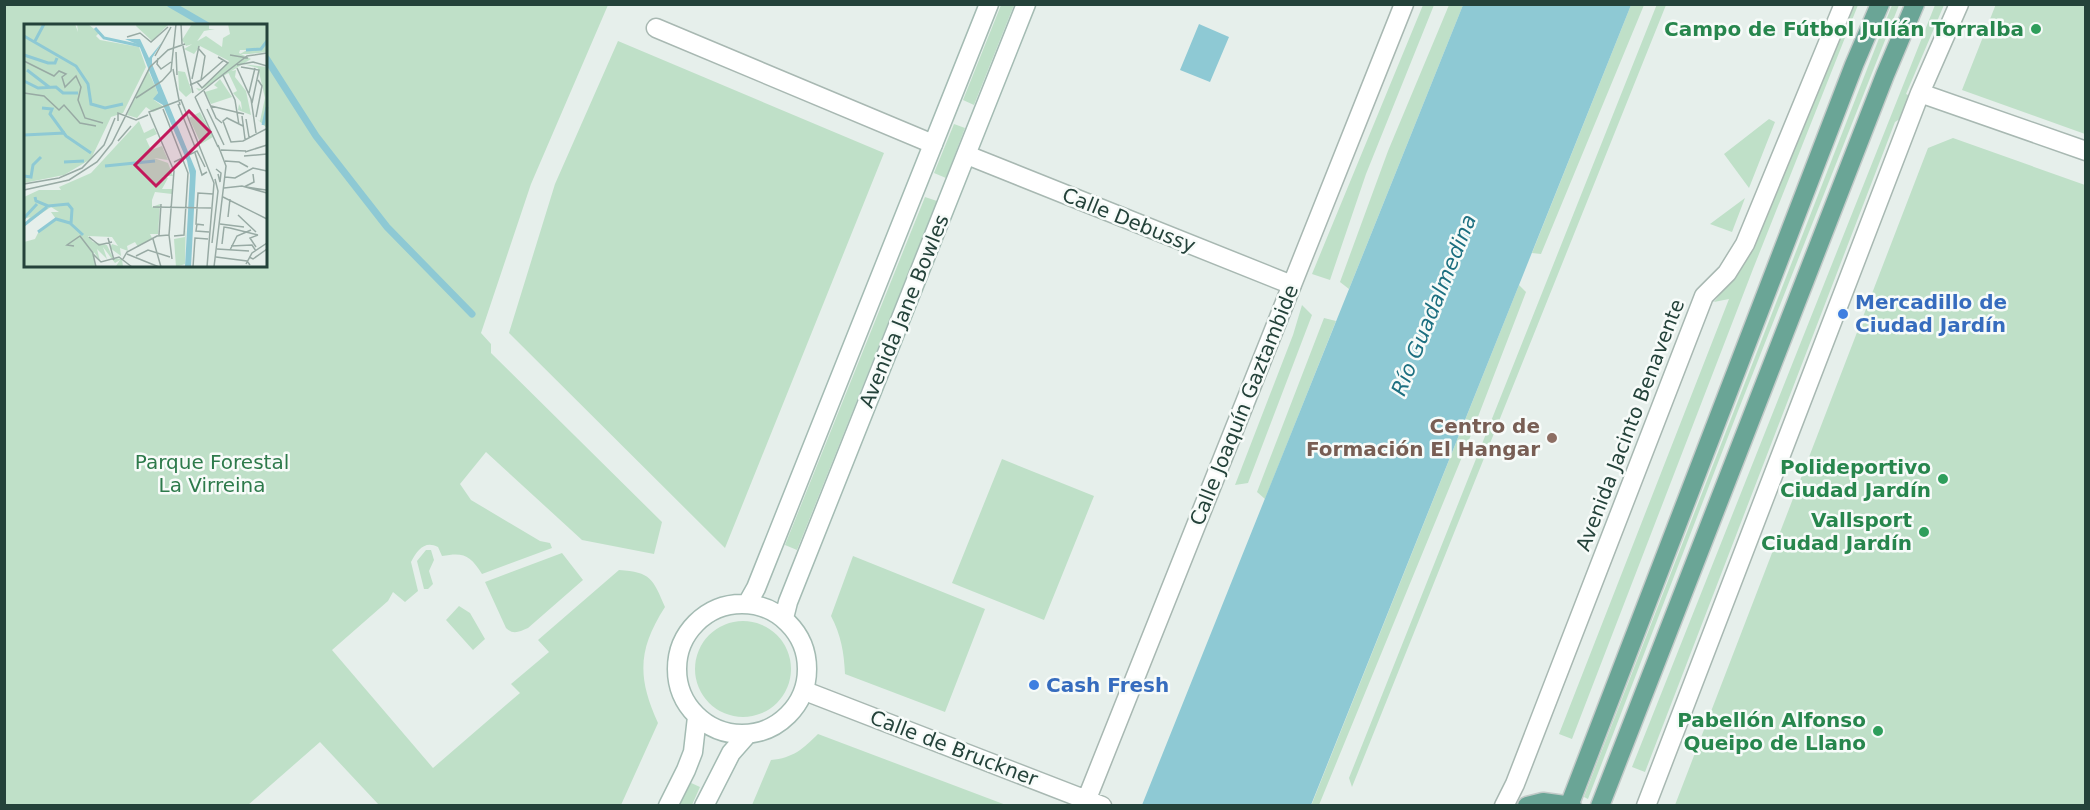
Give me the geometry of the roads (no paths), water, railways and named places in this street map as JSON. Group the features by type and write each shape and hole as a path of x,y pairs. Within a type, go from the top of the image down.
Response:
{"main road":[{"path":"1527,806 1544,802 1570,805 1880,4"},
{"path":"1600,806 1876,97 1915,4"}],"street":[{"name":"Avenida Jane Bowles","path":"747,604 759,579 988,4"},
{"name":"Avenida Jane Bowles","path":"784,618 788,602 1026,4"},
{"name":"Calle Joaquín Gaztambide","path":"1091,803 1404,4"},
{"name":"Avenida Jacinto Benavente","path":"1504,806 1526,755 1704,296 1727,273 1745,244 1845,4"},
{"path":"1646,806 1920,93 1959,4"},
{"path":"656,28 933,144"},
{"path":"1920,93 2085,151"},
{"name":"Calle Debussy","path":"966,155 1292,285"},
{"path":"731,604 767,608 784,618 806,655 805,691 794,711 780,723 746,736 724,733 697,717 679,689 678,656 685,636 707,613 731,604"},
{"name":"Calle de Bruckner","path":"805,691 1091,803"},
{"path":"668,806 693,752 697,717"},
{"path":"704,806 732,753 746,736"}],"water":[{"name":"Río Guadalmedina","path":"1463,5 1631,5 1311,805 1142,805"},
{"path":"1199,24 1229,37 1210,82 1180,70"}],"waterway":[{"path":"170,4 205,24"},
{"path":"267,60 316,136 387,227 472,314"}],"place":[{"name":"Campo de Fútbol Julíán Torralba","path":"2036,29"},
{"name":"Mercadillo de Ciudad Jardín","path":"1843,314"},
{"name":"Centro de Formación El Hangar","path":"1552,438"},
{"name":"Polideportivo Ciudad Jardín","path":"1943,479"},
{"name":"Vallsport Ciudad Jardín","path":"1924,532"},
{"name":"Cash Fresh","path":"1034,685"},
{"name":"Pabellón Alfonso Queipo de Llano","path":"1878,731"}],"park label":[{"name":"Parque Forestal La Virreina","path":"212,474"}]}
